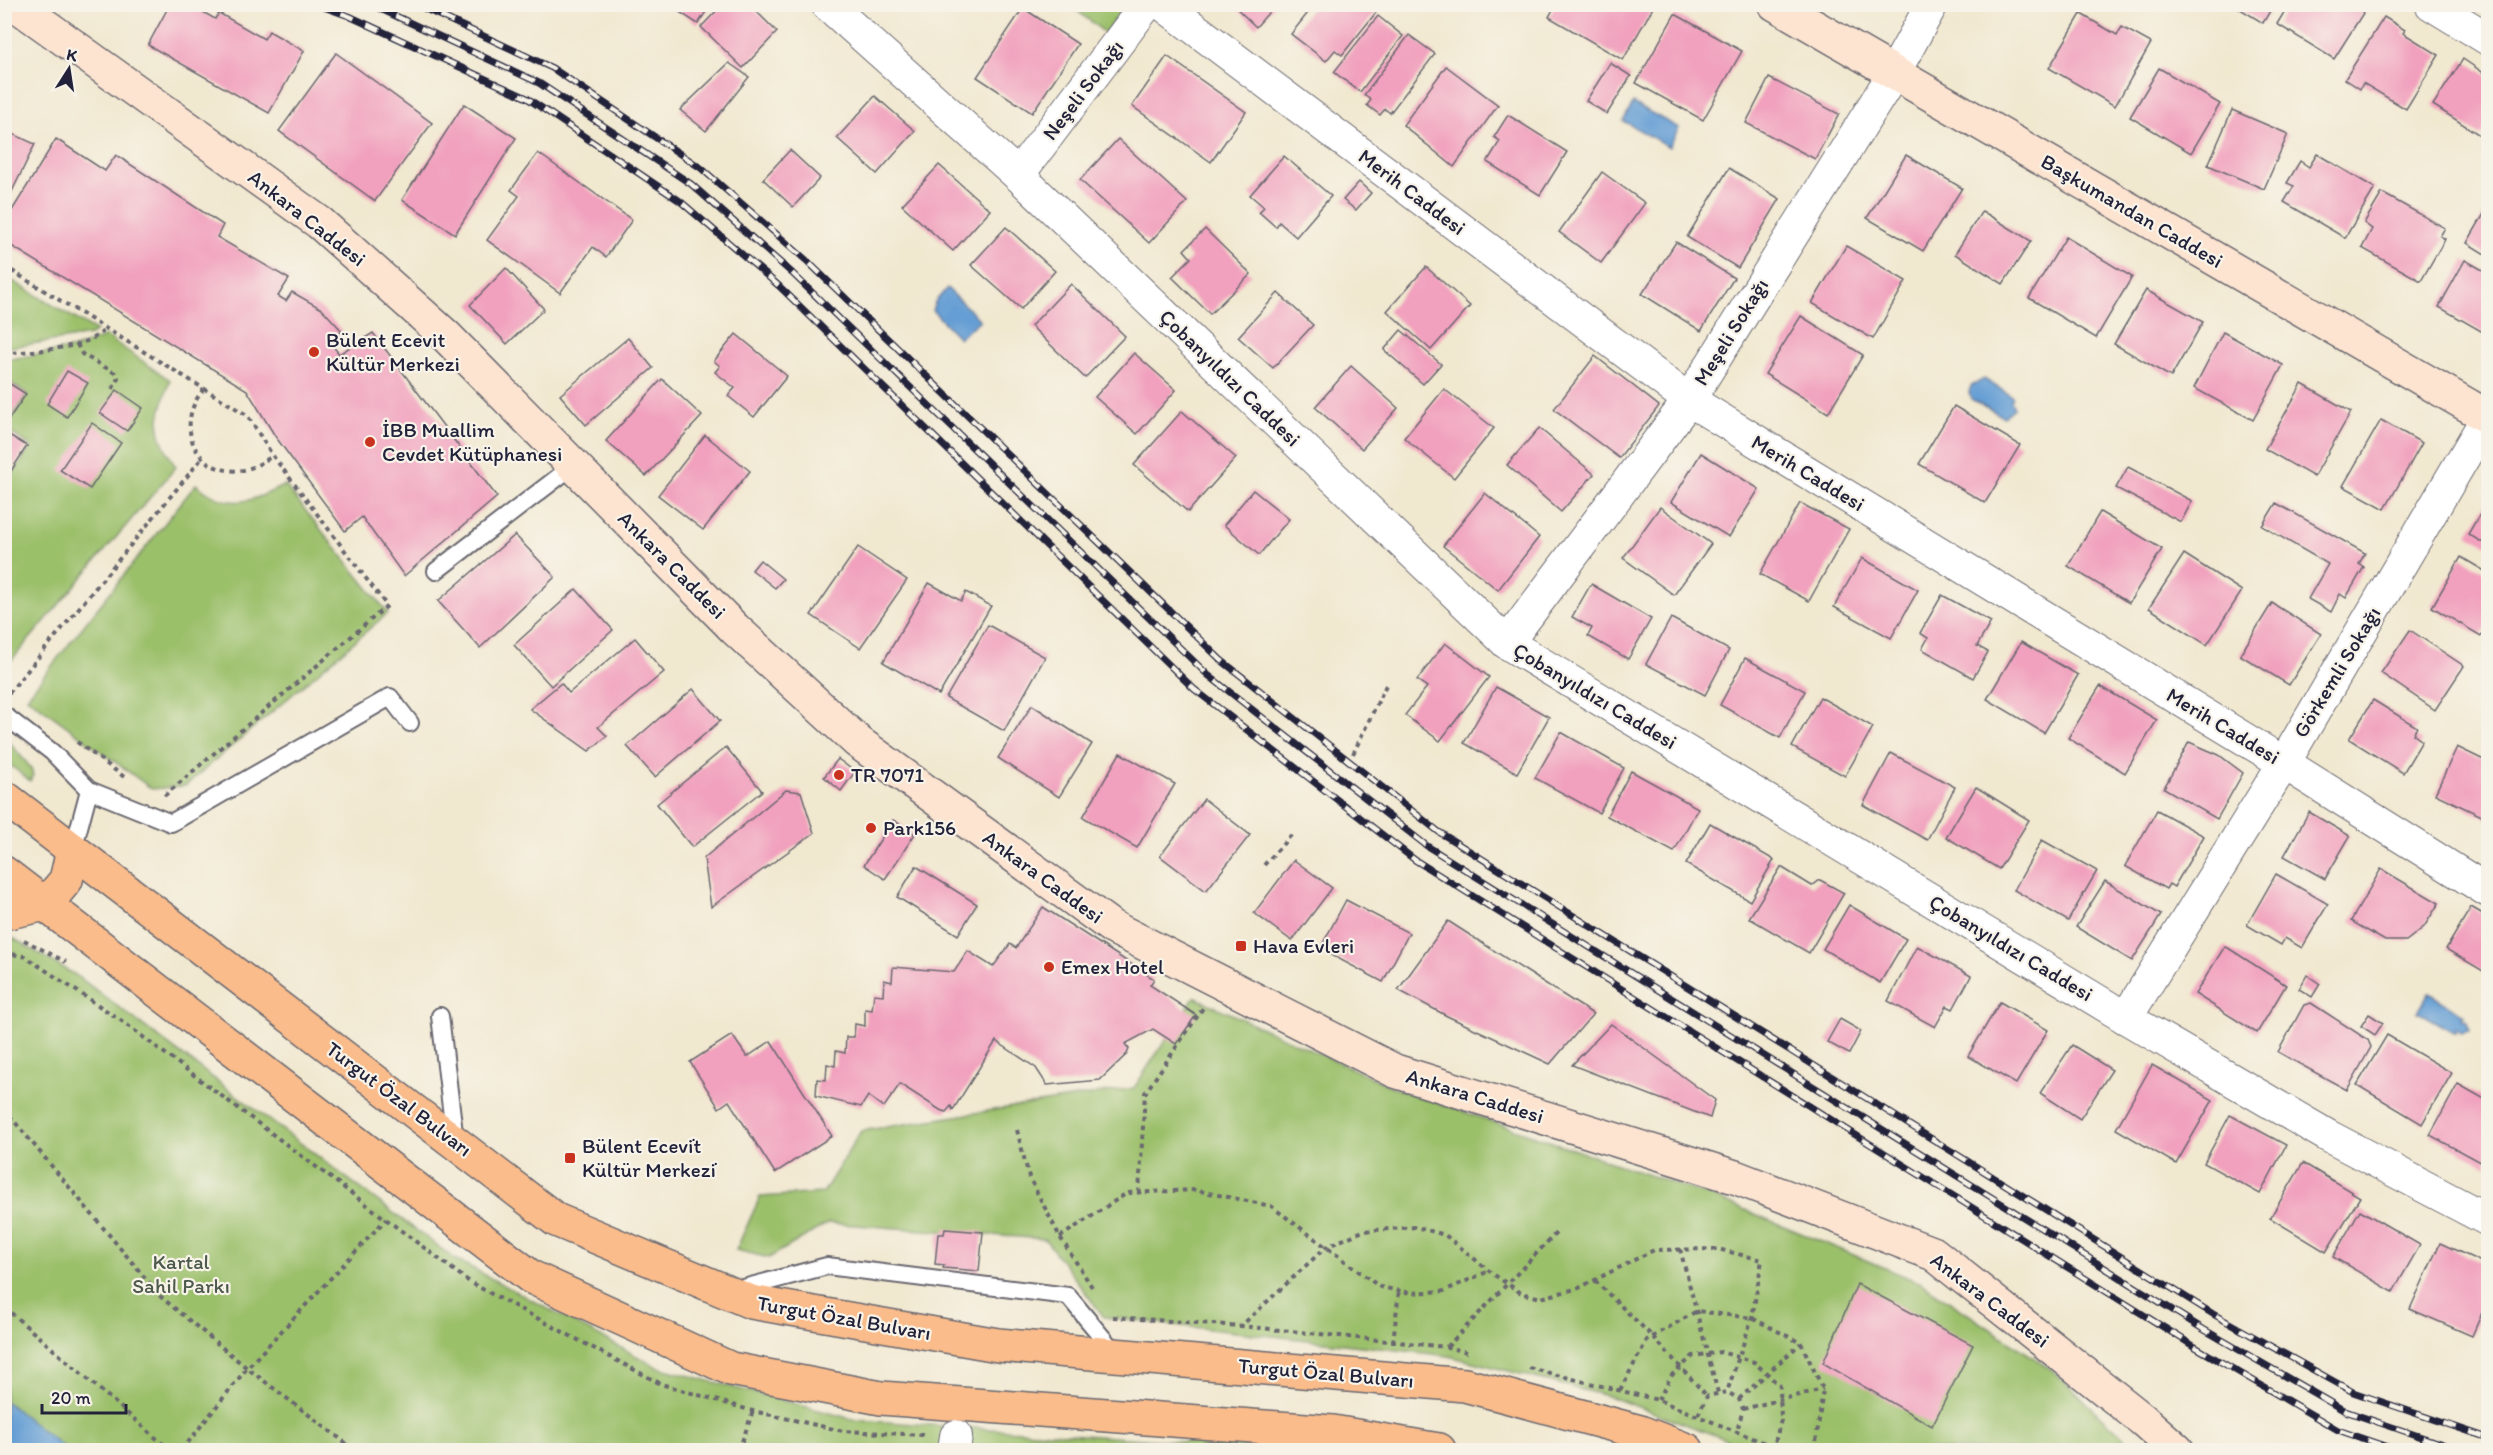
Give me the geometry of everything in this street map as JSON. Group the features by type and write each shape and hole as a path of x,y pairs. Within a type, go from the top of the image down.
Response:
{"highway":[{"name":"Turgut Özal Bulvarı","path":"4,797 556,1220 751,1302 998,1345 1466,1385 1640,1432 1687,1450"},
{"path":"4,913 46,904 66,880 73,850"},
{"path":"4,873 531,1277 730,1369 881,1398 1334,1432 1439,1450"}],"main road":[{"name":"Ankara Caddesi","path":"10,4 22,9 320,223 446,336 735,629 858,742 1112,927 1395,1071 1735,1178 1934,1254 2143,1420 2177,1450"},
{"name":"Başkumandan Caddesi","path":"1775,4 2488,417"}],"street":[{"name":"Çobanyıldızı Caddesi","path":"827,4 1018,175 1507,643 2126,1018 2328,1136 2488,1220"},
{"name":"Neşeli Sokağı","path":"1018,175 1147,4"},
{"name":"Merih Caddesi","path":"1162,4 1689,400 2284,763 2488,891"},
{"name":"Meşeli Sokağı","path":"1507,643 1689,400 1894,73 1932,4"},
{"path":"2431,4 2488,39"},
{"name":"Görkemli Sokağı","path":"2126,1018 2284,763 2488,417"}],"lane":[{"path":"436,571 574,465"},
{"path":"4,715 52,752 89,790 171,823 390,697 410,723"},
{"path":"73,850 89,790"},
{"path":"440,1016 455,1142"},
{"path":"727,1292 827,1266 1068,1296 1118,1356"}],"path":[{"path":"4,266 247,415 273,456 387,606 157,801"},
{"path":"4,354 77,344 98,336 106,329"},
{"path":"77,344 82,354 115,373 117,378 112,390"},
{"path":"204,389 189,411 188,427 192,442 203,457 213,465 228,470 244,470 273,456"},
{"path":"4,699 203,457"},
{"path":"1353,754 1386,685"},
{"path":"4,689 19,699"},
{"path":"74,740 130,781"},
{"path":"1264,865 1293,833"},
{"path":"1139,1193 1145,1093 1220,981"},
{"path":"4,1109 161,1297 248,1368 356,1450"},
{"path":"1017,1130 1029,1177 1060,1237 1099,1297"},
{"path":"1060,1237 1127,1193 1195,1190 1271,1206 1380,1287 1411,1293 1444,1291 1489,1271"},
{"path":"182,1450 248,1368 386,1219"},
{"path":"1241,1326 1326,1247 1363,1231 1416,1227 1445,1235 1507,1284 1521,1293 1541,1298 1579,1288 1654,1250 1718,1249 1762,1260 1752,1318 1741,1358 1727,1392"},
{"path":"1447,1347 1558,1231"},
{"path":"1680,1249 1718,1393"},
{"path":"1595,1280 1653,1337 1707,1396"},
{"path":"1393,1341 1399,1291"},
{"path":"4,1307 170,1450"},
{"path":"1620,1390 1647,1340 1697,1311 1752,1318 1801,1343 1823,1389 1815,1450"},
{"path":"1111,1317 1241,1326 1393,1341 1447,1347 1470,1353"},
{"path":"1739,1399 1801,1343"},
{"path":"1658,1400 1672,1374 1693,1356 1721,1352 1754,1362 1780,1386 1781,1420 1774,1446"},
{"path":"1528,1367 1658,1400 1782,1450"},
{"path":"1743,1409 1823,1389"},
{"path":"1698,1415 1707,1396 1727,1392 1739,1399 1743,1409 1737,1431"},
{"path":"738,1450 753,1411"}],"green space":[{"path":"1070,5 1125,5 1105,33"},
{"path":"6,277 96,331 91,335 5,348"},
{"path":"106,336 170,380 159,425 163,443 176,467 5,668 5,486 31,446 5,429 27,394 5,379 5,360 75,348"},
{"path":"196,484 208,493 229,501 250,500 285,485 388,613 185,786 152,789 27,697"},
{"path":"5,737 31,768 33,776 30,781 5,761"},
{"name":"Kartal Sahil Parkı","path":"4,933 77,976 455,1259 657,1367 856,1420 1306,1450 67,1450 5,1401"},
{"path":"1194,997 1397,1089 1716,1198 1921,1283 2051,1369 2137,1450 1750,1450 1611,1397 1449,1356 1104,1317 1045,1239 828,1223 769,1258 736,1250 760,1197 823,1193 861,1131 1134,1088"}],"water":[{"path":"1633,103 1679,128 1669,147 1623,121"},
{"path":"947,288 980,320 959,338 932,310 935,302"},
{"path":"1984,379 2013,397 2011,401 2014,408 2004,417 1971,399 1969,392 1971,386"},
{"path":"2429,993 2464,1015 2462,1020 2466,1020 2470,1030 2460,1032 2456,1028 2455,1033 2418,1012"},
{"path":"5,1401 67,1450 5,1450"}],"building":[{"path":"170,4 189,4 215,19 219,13 264,39 269,31 304,51 269,113 148,45"},
{"path":"667,4 711,4 698,24"},
{"path":"723,4 749,4 777,32 743,68 701,27"},
{"path":"1232,4 1276,4 1256,27"},
{"path":"1315,4 1372,4 1378,10 1342,55 1335,50 1326,61 1291,34"},
{"path":"1556,4 1655,4 1623,60 1549,17"},
{"path":"2232,4 2274,4 2263,23"},
{"path":"2289,4 2355,4 2365,10 2334,59 2277,24"},
{"path":"1023,8 1078,44 1032,113 977,77"},
{"path":"1675,14 1742,51 1703,120 1636,83"},
{"path":"2081,14 2117,35 2122,27 2151,43 2115,106 2049,68"},
{"path":"1378,16 1403,36 1360,92 1334,72"},
{"path":"2384,17 2405,30 2403,33 2439,55 2406,109 2363,83 2360,89 2345,79"},
{"path":"1409,35 1435,54 1390,113 1385,109 1380,115 1367,105 1371,100 1364,95"},
{"path":"336,53 432,123 375,201 279,131"},
{"path":"1167,56 1246,112 1211,162 1132,106"},
{"path":"2463,59 2488,76 2488,124 2481,136 2433,105"},
{"path":"729,63 749,77 706,131 680,110"},
{"path":"1610,63 1631,76 1607,114 1586,101"},
{"path":"1446,66 1498,105 1454,167 1403,125"},
{"path":"2159,68 2220,104 2191,153 2130,117"},
{"path":"1769,78 1839,114 1815,159 1746,123"},
{"path":"875,96 915,131 877,174 837,138"},
{"path":"464,104 516,138 455,234 402,200"},
{"path":"2232,110 2288,134 2264,189 2208,165"},
{"path":"1508,115 1567,152 1540,195 1487,162 1500,141 1494,137"},
{"path":"4,130 35,144 4,208"},
{"path":"56,139 105,171 116,155 223,225 217,237 289,279 278,296 286,301 292,292 322,309 342,331 329,341 339,354 373,333 497,497 404,576 362,517 345,531 275,436 247,390 5,242 5,222"},
{"path":"1118,139 1187,202 1149,243 1080,180"},
{"path":"790,150 820,178 793,207 763,179"},
{"path":"538,153 632,220 606,257 593,247 560,293 487,240 519,196 511,190"},
{"path":"2317,154 2375,188 2345,238 2284,202 2294,186 2287,183 2300,161 2309,167"},
{"path":"1906,155 1962,188 1923,251 1867,218"},
{"path":"1284,156 1331,196 1296,237 1279,222 1276,227 1259,212 1264,207 1250,195"},
{"path":"939,165 990,210 953,251 902,205"},
{"path":"1729,168 1780,199 1738,268 1687,237"},
{"path":"1602,172 1645,203 1601,263 1559,232"},
{"path":"1359,182 1371,193 1356,210 1343,200"},
{"path":"2382,193 2445,228 2440,236 2445,239 2421,281 2362,248 2372,229 2364,223"},
{"path":"2488,207 2488,256 2467,243"},
{"path":"1982,211 2031,241 2003,284 1955,254"},
{"path":"1006,227 1055,271 1021,309 971,265"},
{"path":"1205,229 1251,274 1210,314 1172,277 1191,258 1184,250"},
{"path":"2066,237 2132,277 2096,338 2029,298"},
{"path":"1676,242 1734,278 1701,331 1642,294"},
{"path":"1846,246 1906,281 1873,339 1812,303"},
{"path":"2465,260 2488,273 2488,335 2439,307"},
{"path":"1426,267 1470,306 1431,350 1387,311"},
{"path":"506,268 544,309 507,344 470,305"},
{"path":"1071,284 1125,336 1085,378 1031,326"},
{"path":"2146,290 2203,322 2171,377 2114,344"},
{"path":"1278,293 1313,325 1273,368 1238,337"},
{"path":"1801,316 1863,355 1828,413 1765,374"},
{"path":"1401,330 1441,364 1423,384 1384,350"},
{"path":"2223,332 2283,365 2253,420 2194,388"},
{"path":"736,334 787,376 754,417 728,396 735,388 715,372 720,366 714,361"},
{"path":"628,338 653,368 586,425 560,395"},
{"path":"1134,353 1176,390 1137,434 1095,397"},
{"path":"1595,356 1659,406 1619,458 1554,409"},
{"path":"1351,366 1398,408 1362,449 1315,407"},
{"path":"67,371 88,383 67,417 47,404"},
{"path":"662,379 702,416 646,476 606,441"},
{"path":"4,380 26,394 4,426"},
{"path":"2302,384 2351,412 2314,477 2265,449"},
{"path":"1444,389 1494,428 1454,478 1404,438"},
{"path":"117,390 143,408 127,431 100,413"},
{"path":"1954,406 2020,445 1985,503 1919,464"},
{"path":"1182,411 1236,458 1188,512 1134,465"},
{"path":"2381,420 2422,443 2385,509 2343,486"},
{"path":"92,423 121,443 90,489 60,470"},
{"path":"1539,428 1594,474 1561,512 1507,465"},
{"path":"6,433 27,446 4,482 4,435"},
{"path":"705,435 750,471 703,530 658,495"},
{"path":"1701,453 1759,489 1729,537 1671,502"},
{"path":"2128,467 2192,501 2181,522 2116,488"},
{"path":"1253,490 1289,519 1259,555 1224,525"},
{"path":"1485,493 1539,537 1498,590 1443,546"},
{"path":"2488,500 2488,546 2468,534"},
{"path":"1800,503 1849,529 1809,601 1760,574"},
{"path":"2276,503 2365,553 2359,564 2364,567 2346,598 2340,594 2331,612 2308,599 2328,564 2262,526"},
{"path":"1660,507 1711,544 1674,595 1623,558"},
{"path":"2100,512 2162,549 2129,603 2068,566"},
{"path":"515,535 555,577 480,648 438,601"},
{"path":"858,547 907,580 860,648 811,615"},
{"path":"2184,554 2242,591 2207,645 2149,608"},
{"path":"2461,557 2488,573 2488,623 2481,636 2432,607"},
{"path":"1862,558 1918,590 1891,638 1834,607"},
{"path":"760,560 783,579 775,588 752,570"},
{"path":"929,583 961,601 966,592 991,606 939,695 883,662"},
{"path":"1591,584 1651,619 1628,659 1588,636 1592,628 1572,617"},
{"path":"576,589 613,630 551,686 514,645"},
{"path":"1942,595 1991,622 1977,646 1988,652 1973,678 1922,649 1928,638 1920,633"},
{"path":"2272,603 2321,634 2289,685 2240,655"},
{"path":"1671,618 1729,650 1705,695 1646,664"},
{"path":"988,625 1045,657 1004,731 946,698"},
{"path":"2410,630 2464,666 2435,710 2381,673"},
{"path":"635,638 664,672 598,727 607,736 589,751 530,709 561,683 569,693"},
{"path":"2021,642 2078,675 2044,733 1987,699"},
{"path":"1445,643 1489,677 1440,741 1405,715 1427,687 1417,680"},
{"path":"1745,658 1805,691 1780,738 1720,705"},
{"path":"2100,686 2157,720 2125,773 2068,738"},
{"path":"1496,687 1549,717 1517,773 1464,743"},
{"path":"693,689 720,721 655,777 627,746"},
{"path":"1820,697 1873,727 1845,776 1792,747"},
{"path":"2373,700 2417,727 2413,734 2422,741 2403,773 2349,739"},
{"path":"1032,705 1092,744 1059,797 998,758"},
{"path":"1561,732 1624,768 1599,813 1535,778"},
{"path":"2189,742 2219,755 2243,773 2217,819 2164,788"},
{"path":"726,747 762,791 692,847 657,804"},
{"path":"2457,747 2488,762 2488,819 2435,794"},
{"path":"1120,753 1175,784 1137,848 1083,817"},
{"path":"1891,753 1955,787 1927,840 1863,805"},
{"name":"TR 7071","path":"838,759 855,772 841,791 824,777"},
{"path":"1631,771 1698,808 1674,852 1607,816"},
{"path":"1976,787 2029,820 1999,869 1946,837"},
{"path":"786,790 801,792 814,833 711,907 704,858"},
{"path":"1204,799 1250,835 1206,891 1160,856"},
{"path":"2157,810 2204,836 2174,887 2169,884 2166,889 2125,866"},
{"path":"2309,812 2350,836 2325,879 2284,856"},
{"path":"893,820 915,834 885,879 864,865"},
{"path":"1710,823 1774,860 1750,901 1686,864"},
{"path":"2042,840 2097,871 2068,921 2014,890"},
{"path":"1294,860 1332,888 1292,941 1254,913"},
{"path":"916,866 977,904 958,935 897,897"},
{"path":"1781,867 1812,886 1820,880 1844,893 1809,953 1749,918"},
{"path":"2381,869 2439,903 2424,927 2406,941 2385,941 2351,921"},
{"path":"2276,874 2328,904 2302,948 2285,938 2281,945 2247,925"},
{"path":"2105,881 2161,915 2132,961 2076,927"},
{"path":"1346,900 1409,933 1383,982 1320,949"},
{"path":"1849,905 1906,939 1880,983 1823,949"},
{"path":"1043,907 1154,979 1150,985 1196,1015 1176,1044 1153,1029 1125,1044 1129,1049 1127,1054 1100,1080 1047,1085 1036,1068 996,1041 953,1110 951,1106 946,1112 900,1084 884,1107 868,1096 861,1107 816,1096 817,1079 826,1080 827,1064 835,1066 836,1051 845,1053 846,1037 854,1037 855,1024 865,1026 865,1009 872,1010 874,994 883,995 884,980 892,982 893,967 954,972 968,951 993,967 1010,944 1016,948"},
{"path":"2471,907 2488,917 2488,974 2446,949"},
{"path":"1448,921 1593,1014 1550,1064 1447,1016 1398,990"},
{"path":"1917,946 1971,976 1953,1009 1947,1006 1935,1027 1888,1001"},
{"path":"2225,946 2286,985 2257,1033 2195,994"},
{"path":"2307,975 2320,984 2312,997 2299,989"},
{"path":"2000,1002 2048,1030 2016,1084 1968,1056"},
{"path":"2311,1003 2368,1040 2371,1047 2347,1090 2278,1052 2304,1005"},
{"path":"2369,1014 2383,1023 2375,1035 2361,1026"},
{"path":"1840,1019 1861,1031 1849,1054 1827,1042"},
{"path":"1611,1024 1715,1100 1710,1118 1572,1065"},
{"path":"732,1035 747,1057 771,1041 832,1136 775,1173 729,1101 719,1108 690,1062"},
{"path":"2387,1035 2452,1073 2422,1124 2357,1085"},
{"path":"2072,1045 2112,1070 2080,1119 2040,1093"},
{"path":"2152,1065 2213,1100 2176,1164 2116,1129"},
{"path":"2458,1084 2488,1101 2487,1166 2430,1135"},
{"path":"2230,1115 2286,1145 2260,1194 2204,1163"},
{"path":"2303,1163 2360,1197 2326,1252 2270,1218"},
{"path":"2360,1210 2420,1245 2393,1292 2333,1257"},
{"path":"945,1229 983,1232 979,1271 943,1268 944,1265 935,1264 938,1234 944,1234"},
{"path":"2440,1243 2488,1265 2488,1299 2472,1336 2410,1309"},
{"path":"1857,1284 1973,1345 1932,1426 1823,1363"}],"railway":[{"path":"315,4 349,16 527,98 680,201 779,286 1194,689 1415,860 2192,1345 2338,1430 2396,1450"},
{"path":"370,4 539,83 691,184 792,273 1208,675 1427,846 2203,1329 2345,1411 2460,1450"},
{"path":"415,4 552,68 701,168 806,260 1221,660 1439,832 2213,1314 2353,1392 2488,1438"}],"place":[{"name":"Bülent Ecevit Kültür Merkezi","path":"314,352"},
{"name":"İBB Muallim Cevdet Kütüphanesi","path":"370,442"},
{"name":"TR 7071","path":"839,775"},
{"name":"Park156","path":"871,828"},
{"name":"Hava Evleri","path":"1241,946"},
{"name":"Emex Hotel","path":"1049,967"},
{"name":"Bülent Ecevi̇t Kültür Merkezi̇","path":"570,1158"}]}
